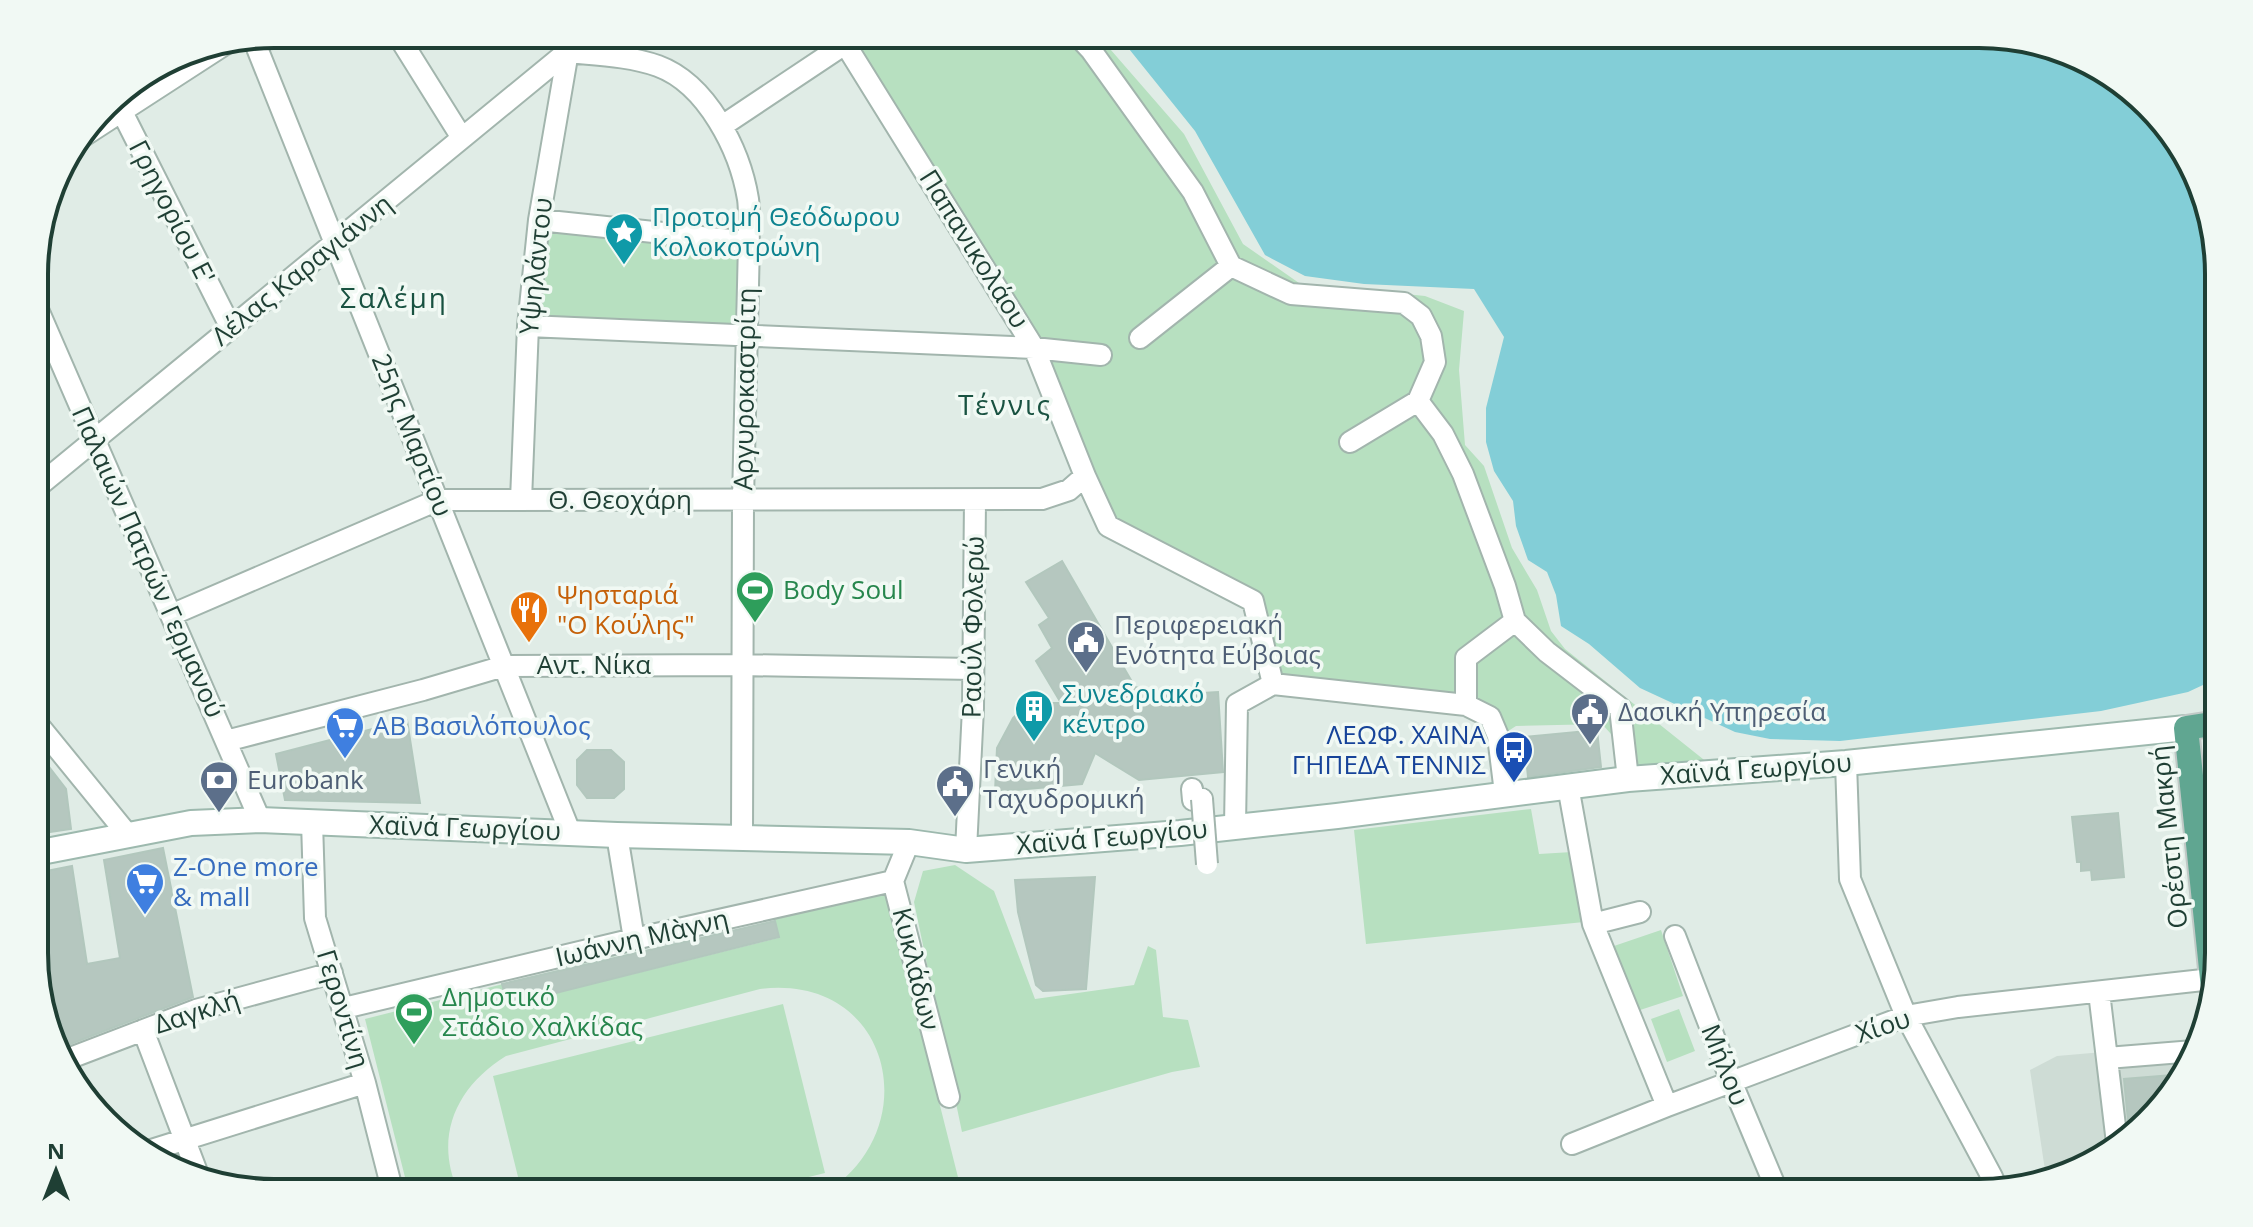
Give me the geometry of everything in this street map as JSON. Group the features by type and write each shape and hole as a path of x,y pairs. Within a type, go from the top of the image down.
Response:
{"main road":[{"path":"2186,728 2205,725"},
{"name":"Χαϊνά Γεωργίου","path":"48,851 191,823 260,820 617,835 909,842 966,850 1180,833 1628,779 1846,763 2186,728"},
{"name":"Ορέστη Μακρή","path":"2186,728 2205,914"}],"street":[{"path":"406,48 462,138"},
{"name":"Λέλας Καραγιάννη","path":"48,478 462,138 563,48"},
{"name":"Υψηλάντου","path":"521,500 528,326 539,220 568,48"},
{"name":"Αργυροκαστρίτη","path":"590,48 661,67 681,79 700,97 722,126 733,149 748,199 741,665 742,837"},
{"path":"722,126 830,48"},
{"name":"Παπανικολάου","path":"848,48 1034,348 1108,526 1253,601 1273,684"},
{"path":"1089,48 1193,192 1231,266 1291,294 1404,303 1421,316 1431,336 1435,362 1418,401 1350,442"},
{"name":"25ης Μαρτίου","path":"257,49 570,832"},
{"path":"138,94 187,66"},
{"name":"Γρηγορίου Ε'","path":"120,109 231,328"},
{"path":"539,220 749,242"},
{"path":"1140,338 1231,266"},
{"path":"528,326 1034,348 1101,355"},
{"name":"Παλαιών Πατρών Γερμανού","path":"48,333 260,820"},
{"path":"1418,401 1443,434 1463,474 1515,621 1547,652 1620,708 1628,779"},
{"name":"Θ. Θεοχάρη","path":"171,615 438,500 1033,500 1069,490 1085,476"},
{"name":"Ραούλ Φολερώ","path":"966,850 975,500"},
{"path":"1466,705 1466,658 1515,621"},
{"name":"Αντ. Νίκα","path":"226,741 504,666 741,665 973,669"},
{"path":"1235,826 1237,704 1273,684 1466,705 1490,717 1498,736 1505,793"},
{"path":"48,737 128,835"},
{"path":"1846,763 1850,879 1906,1016 1992,1179"},
{"path":"1568,786 1593,924 1667,1106"},
{"path":"1192,789 1193,800 1202,799 1207,864"},
{"name":"Γεροντίνη","path":"312,822 315,918 344,1008 389,1179"},
{"path":"617,835 634,939"},
{"name":"Κυκλάδων","path":"909,842 893,881 949,1097"},
{"name":"Ιωάννη Μὰγνη","path":"344,1008 893,881"},
{"path":"1593,924 1640,912"},
{"name":"Μήλου","path":"1675,936 1772,1179"},
{"name":"Δαγκλή","path":"74,1057 196,1010 332,973"},
{"name":"Χίου","path":"1572,1144 1906,1016 1958,1007 2203,984"},
{"path":"2099,992 2116,1132"},
{"path":"143,1030 194,1164"},
{"path":"2107,1058 2182,1052"},
{"path":"159,1147 365,1083"}],"shaded area":[{"path":"2185,1045 2167,1078 2128,1123 2079,1156 2045,1169 2030,1070 2057,1056"}],"green space":[{"path":"854,48 1109,48 1184,134 1243,244 1299,283 1425,296 1464,311 1459,370 1465,445 1484,466 1512,548 1537,590 1551,631 1565,649 1713,767 1646,773 1602,724 1516,726 1502,735 1497,717 1276,679 1256,599 1111,521 1036,341"},
{"path":"539,220 749,242 746,335 528,326"},
{"path":"1531,809 1539,854 1572,852 1584,922 1366,944 1354,830"},
{"path":"955,865 994,891 1035,999 1134,985 1148,946 1156,950 1163,1017 1188,1020 1200,1067 1172,1072 962,1132 914,902 923,871"},
{"path":"885,887 958,1179 841,1179 857,1165 877,1131 884,1096 880,1061 865,1029 840,1005 805,991 760,989 506,1056 474,1083 454,1115 448,1152 454,1179 405,1179 365,1019","holes":["773,917 778,938 508,1005 503,984"]},
{"path":"1661,930 1683,996 1637,1011 1614,946"},
{"path":"783,1004 825,1173 801,1179 519,1179 493,1076"},
{"path":"1679,1009 1695,1051 1667,1062 1651,1019"}],"water":[{"path":"1128,48 1979,48 2037,56 2079,71 2128,104 2158,136 2188,188 2203,245 2205,684 2188,692 2101,711 1840,741 1770,739 1735,732 1640,688 1589,644 1561,626 1556,595 1547,572 1528,560 1516,526 1513,501 1494,471 1486,442 1486,408 1504,337 1474,289 1364,284 1305,276 1265,255 1195,131"}],"building":[{"name":"Περιφερειακή Ενότητα Εύβοιας","path":"1062,561 1135,687 1166,695 1218,692 1223,772 1139,780 1095,753 1082,784 995,792 997,748 1013,718 1029,703 1061,703 1036,661 1052,648 1039,625 1049,618 1026,582"},
{"name":"ΑΒ Βασιλόπουλος","path":"407,720 420,803 285,800 276,754"},
{"path":"1597,730 1601,767 1528,777 1524,737"},
{"path":"587,750 611,750 624,762 624,789 614,798 587,798 577,785 577,760"},
{"path":"48,766 66,789 71,829 48,832"},
{"path":"2118,813 2124,877 2092,880 2091,870 2081,871 2081,862 2077,862 2072,817"},
{"name":"Z-One more & mall","path":"163,848 193,997 68,1045 50,982 48,871 72,866 87,964 120,958 104,860"},
{"path":"1095,877 1086,989 1043,991 1036,985 1018,912 1015,880"},
{"path":"775,921 779,937 508,1005 502,984"},
{"path":"2169,1075 2128,1123 2124,1079"}],"place":[{"name":"Προτομή Θεόδωρου Κολοκοτρώνη","path":"624,266"},
{"name":"Body Soul","path":"755,624"},
{"name":"Ψησταριά \"Ο Κούλης\"","path":"529,644"},
{"name":"Περιφερειακή Ενότητα Εύβοιας","path":"1086,674"},
{"name":"Συνεδριακό κέντρο","path":"1034,743"},
{"name":"Δασική Υπηρεσία","path":"1590,746"},
{"name":"ΑΒ Βασιλόπουλος","path":"345,760"},
{"name":"ΛΕΩΦ. ΧΑΙΝΑ ΓΗΠΕΔΑ ΤΕΝΝΙΣ","path":"1514,784"},
{"name":"Eurobank","path":"219,814"},
{"name":"Γενική Ταχυδρομική","path":"955,818"},
{"name":"Z-One more & mall","path":"145,916"},
{"name":"Δημοτικό Στάδιο Χαλκίδας","path":"414,1046"}],"district":[{"name":"Σαλέμη","path":"394,298"},
{"name":"Τέννις","path":"1005,405"}]}
